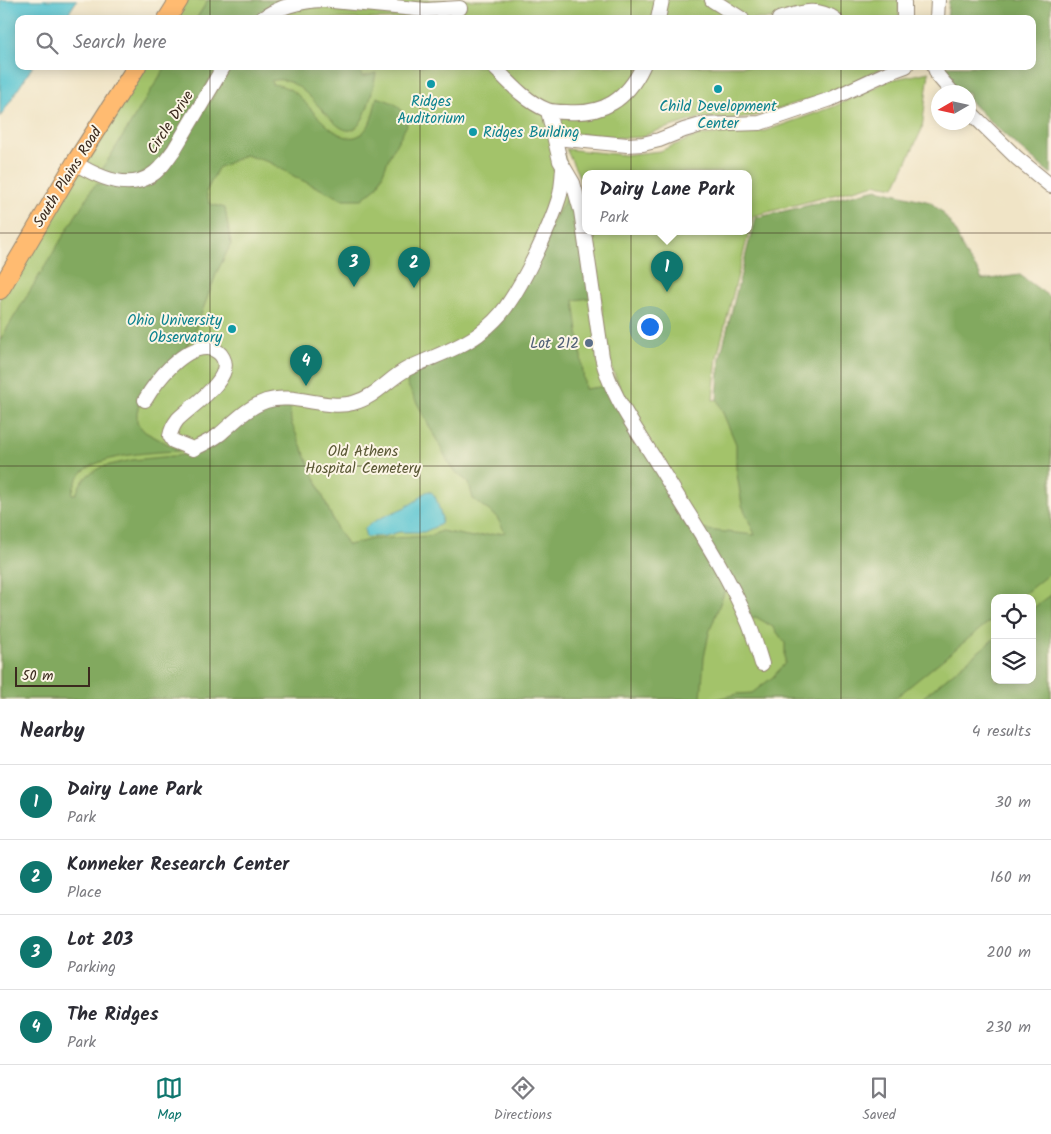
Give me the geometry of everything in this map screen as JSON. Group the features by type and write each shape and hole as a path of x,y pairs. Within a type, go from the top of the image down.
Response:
{"main road":[{"path":"170,15 179,0"},
{"name":"South Plains Road","path":"0,290 75,163 134,70"}],"street":[{"path":"267,15 293,3 322,0 426,10 462,9"},
{"path":"659,15 662,0"},
{"path":"712,0 736,15"},
{"path":"904,0 904,15"},
{"path":"937,15 938,0"},
{"path":"796,15 812,11 829,15"},
{"name":"Circle Drive","path":"75,163 98,176 119,181 133,182 150,177 170,156 222,70"},
{"path":"497,70 526,98 548,111 582,113 605,108 625,93 640,70"},
{"path":"555,138 627,145 643,144 701,125 760,123 831,99 895,70"},
{"path":"936,70 946,85"},
{"path":"548,111 558,153 563,168 573,183 582,218"},
{"path":"976,118 1017,158 1051,186"},
{"path":"145,400 152,388 166,372 185,355 205,348 213,349 221,354 225,361 224,370 219,380 177,420 171,430 170,436 173,441 193,449 218,435 261,403 274,399 283,399 350,403 374,394 408,369 457,348 480,333 505,308 529,267 549,225 560,197 563,168"},
{"path":"584,235 602,357 607,374 641,437 721,567 750,625 762,664"}],"green space":[{"path":"179,0 899,0 899,15 170,15"},
{"path":"208,0 285,0 258,15 199,15"},
{"path":"949,0 1051,0 1051,174 976,107 976,85 954,85 943,70 1036,70 1036,15 947,15"},
{"name":"Old Athens Hospital Cemetery","path":"135,70 878,70 829,93 758,115 733,119 701,118 642,137 625,138 581,134 558,128 569,177 602,357 623,394 609,362 593,235 748,235 717,357 713,400 1020,348 1051,301 1051,699 0,699 0,290"},
{"path":"164,70 216,70 174,140 155,166 132,178 100,173"},
{"path":"230,70 361,70 362,77 376,73 366,111 356,128 344,129 332,120 304,92 288,81 271,81 272,84 285,87 297,94 329,127 339,134 348,137 358,136 366,129 372,118 377,97 397,106 403,113 407,125 390,155 378,186 362,199 342,199 299,179 269,162 245,155 218,168 206,192 210,204 225,208 231,244 217,272 197,325 184,352 142,396 137,412 137,423 145,432 181,451 131,455 105,460 85,470 80,475 72,494 76,494 81,483 88,475 101,467 132,460 194,454 260,410 277,404 290,404 291,422 337,529 348,545 373,539 430,536 441,531 473,537 505,532 496,516 473,499 469,483 452,469 407,384 407,372 495,325 563,204 571,186 591,298 574,300 585,389 607,386 727,585 709,633 704,658 701,699 0,699 0,340 96,184 136,187 202,114"},
{"path":"929,72 922,129 895,187 876,184 753,216 752,220 752,170 582,170 582,188 578,174 566,149 624,155 660,151 699,135 765,131 833,107 890,80"},
{"path":"877,189 930,202 942,212 955,230 965,254 978,271 982,280 1020,275 1051,298 1051,572 1024,594 991,594 991,620 894,699 717,699 752,693 773,677 785,663 785,643 773,627 756,617 747,620 697,529 755,535 742,505 736,468 736,444 717,399 720,358 755,218"},
{"path":"1051,595 1051,699 921,699 991,641 991,684 1036,684 1036,606"}],"water":[{"path":"0,0 77,0 68,15 15,15 15,70 30,70 0,117"},
{"path":"430,491 435,496 442,518 441,524 424,532 399,532 385,536 366,537 364,529 370,524 404,508 424,493"}],"place":[{"name":"Ridges Auditorium","path":"431,84"},
{"name":"Child Development Center","path":"718,89"},
{"name":"Ridges Building","path":"473,132"},
{"name":"Lot 203","path":"354,287"},
{"name":"Konneker Research Center","path":"414,288"},
{"name":"Dairy Lane Park","path":"667,292"},
{"name":"Ohio University Observatory","path":"232,329"},
{"name":"Lot 212","path":"589,343"},
{"name":"The Ridges","path":"306,386"}]}
